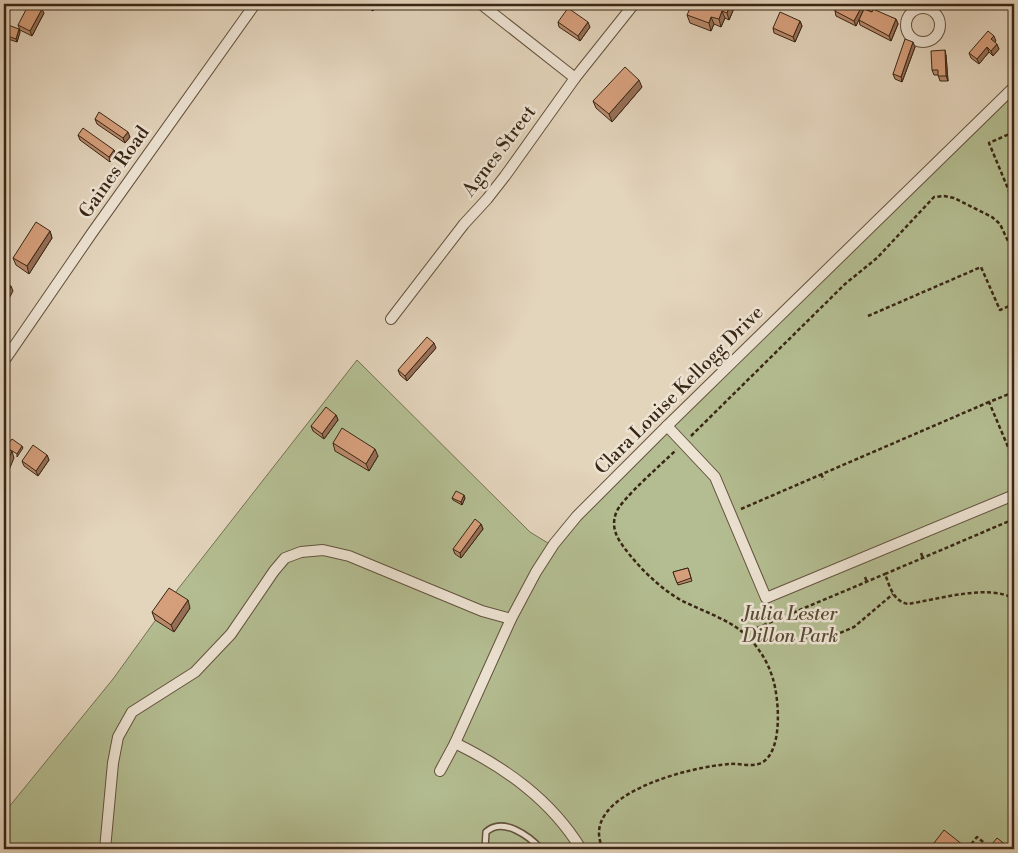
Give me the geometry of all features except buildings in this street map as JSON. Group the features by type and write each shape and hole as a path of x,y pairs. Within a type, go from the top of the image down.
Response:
{"street":[{"name":"Gaines Road","path":"4,361 103,217 255,4"},
{"path":"481,4 576,78"},
{"name":"Agnes Street","path":"390,319 458,231 505,176 576,78 634,4"},
{"name":"Clara Louise Kellogg Drive","path":"440,771 511,619 536,572 554,544 577,516 1014,87"},
{"path":"667,426 715,477 766,598 1014,495"},
{"path":"105,849 113,763 118,737 132,712 195,672 231,634 285,558 302,552 323,550 349,556 482,611 511,619"},
{"path":"455,742 480,755 526,787 546,804 572,834 581,849"}],"lane":[{"path":"486,849 486,832 491,828 501,826 518,831 534,841 541,849"}],"path":[{"path":"1014,132 989,143 1014,203"},
{"path":"603,849 599,830 605,814 614,805 640,788 676,774 730,764 754,765 763,762 771,754 778,729 776,687 765,658 752,641 720,617 678,598 653,580 623,546 616,535 614,530 616,512 626,499 845,284 877,258 934,198 944,196 954,198 992,217 1000,224 1014,254"},
{"path":"868,316 981,267 1000,310 1014,304"},
{"path":"742,508 1014,392"},
{"path":"989,402 1014,461"},
{"path":"877,450 879,456"},
{"path":"821,474 824,480"},
{"path":"743,634 1014,519"},
{"path":"921,553 923,558"},
{"path":"885,574 893,594 902,603 908,604 934,598 976,593 1000,593 1014,598"},
{"path":"865,577 867,582"},
{"path":"849,584 851,588"},
{"path":"743,634 785,640 800,640 816,634 840,633 854,627 893,594"},
{"path":"967,849 977,837 992,849"}],"green space":[{"name":"Julia Lester Dillon Park","path":"1014,93 1014,849 4,849 4,813 113,679 178,589 357,360 530,532 556,548 583,515"}]}
